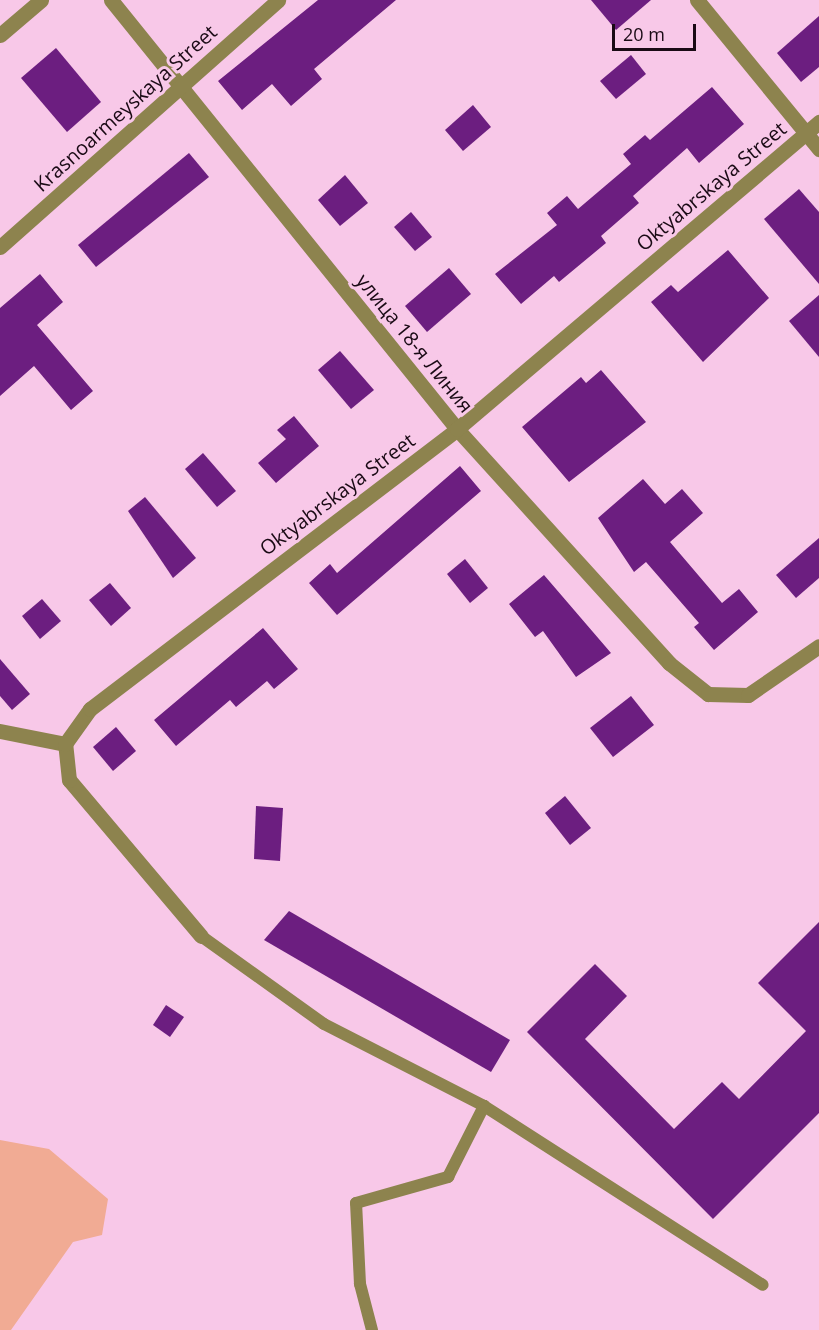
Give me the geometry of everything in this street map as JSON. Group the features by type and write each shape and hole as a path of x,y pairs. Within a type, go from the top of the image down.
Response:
{"street":[{"path":"0,35 41,0"},
{"name":"улица 18-я Линия","path":"111,0 457,429 669,663 708,694 748,695 819,646"},
{"name":"Krasnoarmeyskaya Street","path":"0,247 278,0"},
{"path":"697,0 819,149"},
{"name":"Oktyabrskaya Street","path":"65,744 90,709 457,429 819,122"},
{"path":"0,731 65,744 69,780 201,936"}],"lane":[{"path":"201,936 324,1024 484,1106 763,1285"},
{"path":"372,1330 360,1284 356,1203 448,1177 484,1106"}],"shaded area":[{"path":"0,1140 49,1149 108,1199 102,1235 73,1242 11,1330 0,1330"}],"building":[{"path":"318,0 396,0 314,69 322,79 291,106 272,84 242,110 218,81"},
{"path":"591,0 651,0 616,30"},
{"path":"819,16 819,67 801,82 777,53"},
{"path":"56,48 101,102 67,132 21,78"},
{"path":"631,55 646,74 616,99 600,81"},
{"path":"712,87 744,124 699,163 687,148 633,196 639,203 601,236 606,243 559,282 554,276 521,304 495,274 557,225 547,213 567,196 578,209 631,164 623,154 645,135 650,140"},
{"path":"473,105 491,127 463,151 445,130"},
{"path":"189,153 209,177 96,267 78,245"},
{"path":"345,175 368,203 340,226 318,200"},
{"path":"799,189 819,212 819,284 764,219"},
{"path":"411,212 432,237 415,251 394,227"},
{"path":"728,250 769,298 703,362 651,302 671,285 678,292"},
{"path":"449,268 471,294 427,332 405,306"},
{"path":"40,274 63,302 37,325 93,391 71,410 34,366 0,396 0,308"},
{"path":"819,295 819,357 789,321"},
{"path":"340,351 374,390 351,409 318,370"},
{"path":"601,370 646,422 569,482 522,427 581,377 586,383"},
{"path":"294,416 319,446 276,483 258,463 286,439 277,430"},
{"path":"203,453 236,491 217,507 185,469"},
{"path":"460,466 481,491 337,615 309,583 330,564 337,573"},
{"path":"643,479 665,504 682,489 703,513 670,542 722,603 739,589 758,612 714,650 694,627 699,623 646,562 634,572 598,518"},
{"path":"145,497 196,558 173,578 128,511"},
{"path":"819,538 819,578 796,598 776,575"},
{"path":"465,559 488,588 470,603 447,574"},
{"path":"544,575 611,653 576,677 543,631 535,637 509,604"},
{"path":"110,583 131,608 111,626 89,600"},
{"path":"42,599 61,621 40,639 22,616"},
{"path":"263,628 298,669 274,689 267,681 236,707 230,700 176,746 154,720"},
{"path":"0,659 30,694 12,710 0,696"},
{"path":"631,696 654,725 613,757 590,728"},
{"path":"116,727 136,751 113,771 93,747"},
{"path":"565,796 591,828 570,845 545,813"},
{"path":"256,806 283,808 280,861 254,859"},
{"path":"289,911 510,1040 491,1072 264,940"},
{"path":"819,922 819,1113 713,1219 527,1032 595,964 627,996 585,1039 674,1129 722,1082 739,1099 806,1031 758,983"},
{"path":"166,1005 184,1017 170,1037 153,1025"}]}
